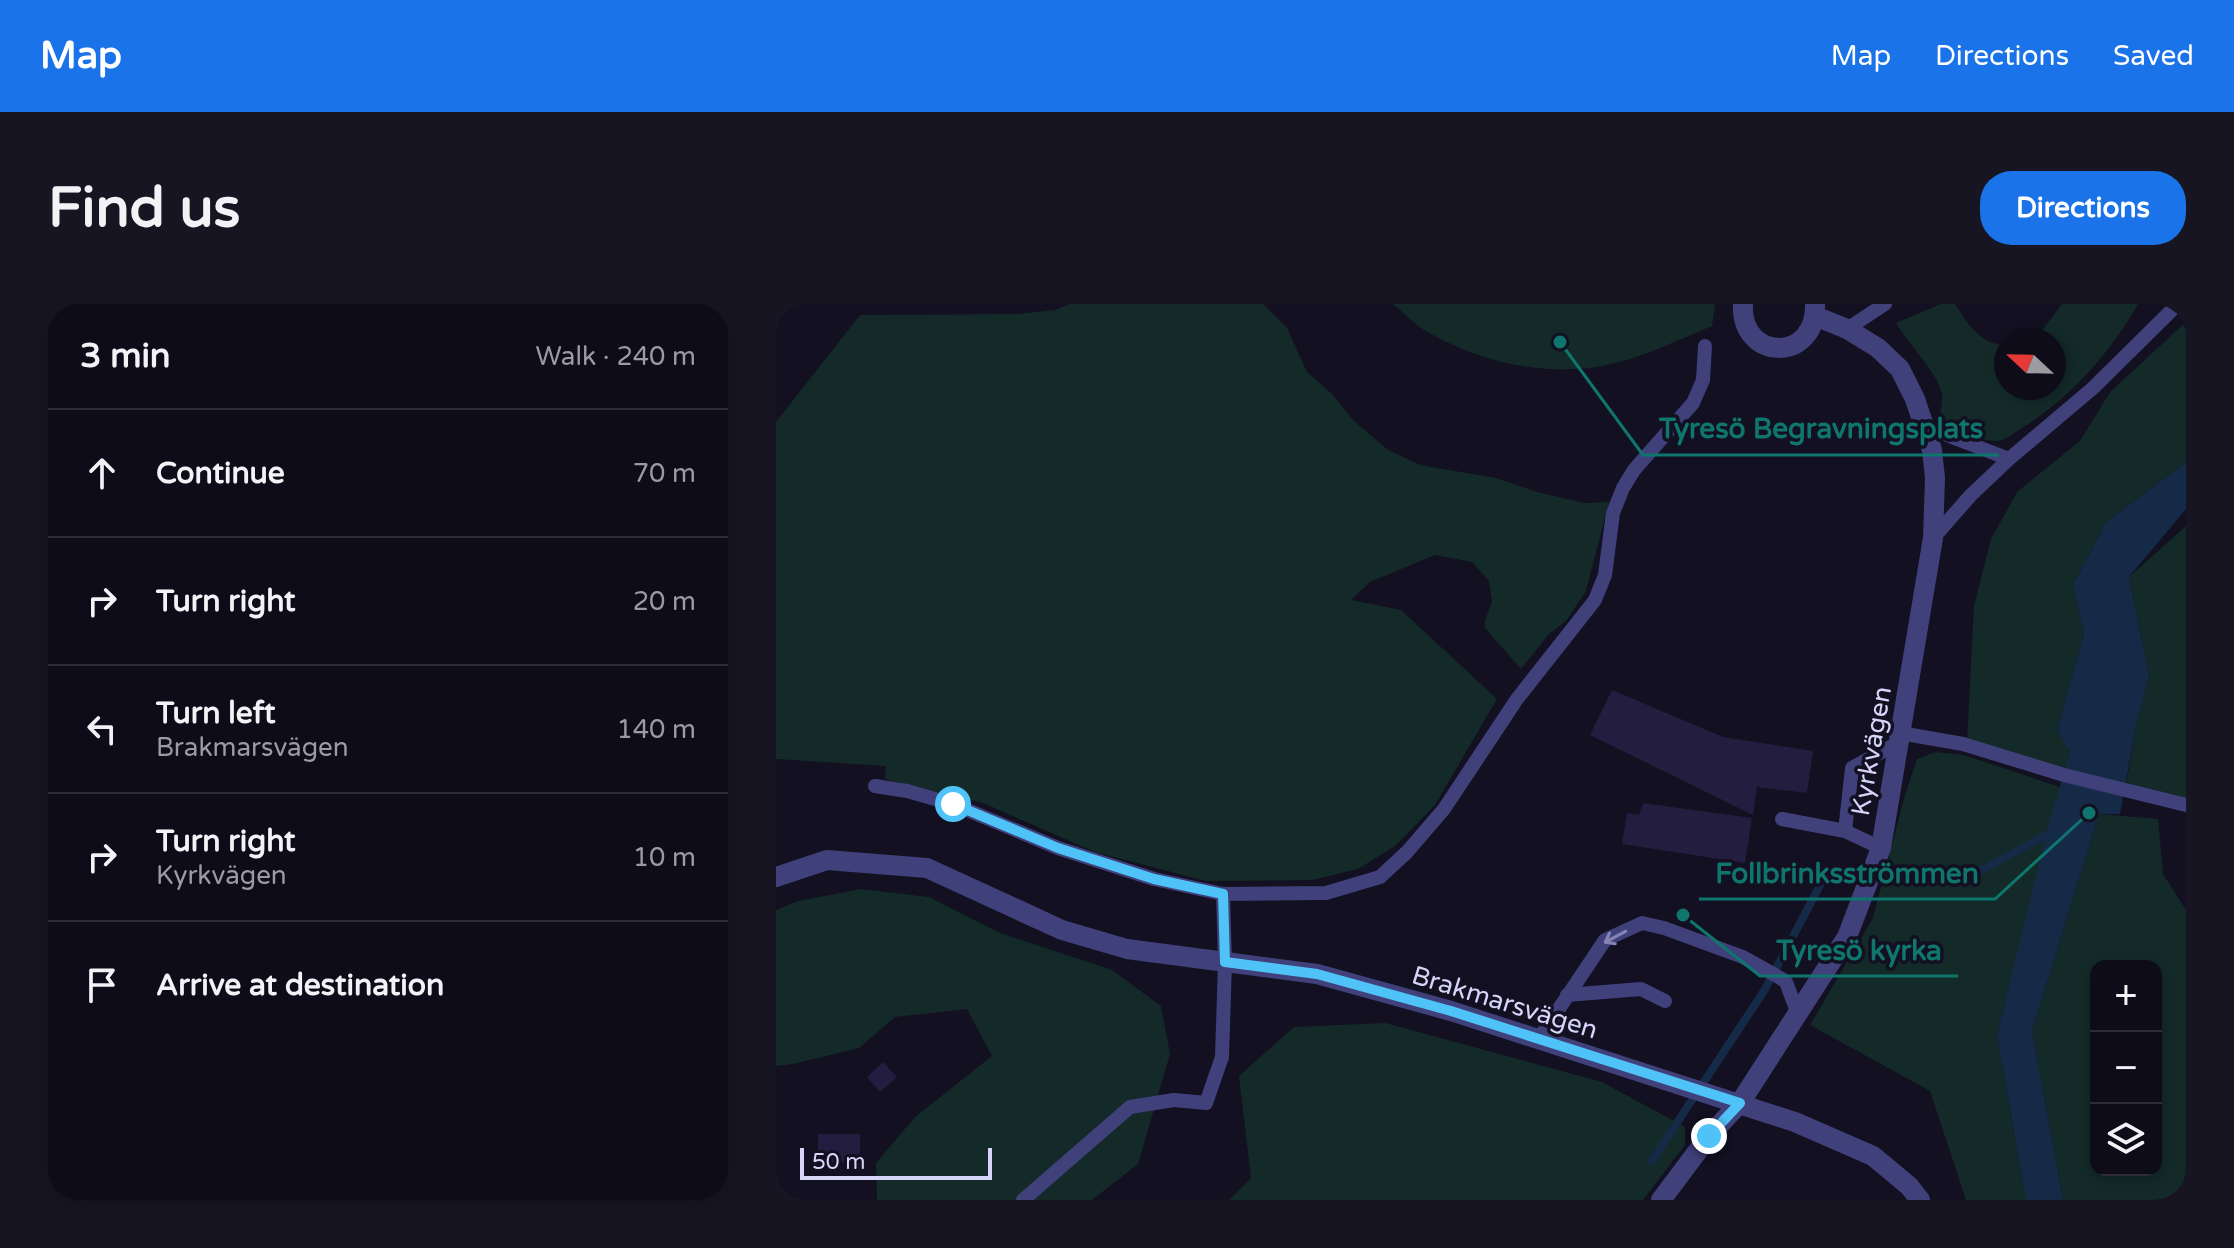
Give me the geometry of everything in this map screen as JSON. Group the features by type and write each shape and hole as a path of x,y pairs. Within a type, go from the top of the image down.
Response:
{"street":[{"name":"Kyrkvägen","path":"1661,1200 1709,1136 1740,1103 1847,937 1881,848 1933,538 1935,478 1932,450 1926,427 1900,369 1878,348 1815,310 1804,339 1786,348 1773,348 1753,338 1743,323 1743,304"},
{"name":"Brakmarsvägen","path":"776,877 827,860 927,868 1062,930 1127,949 1317,974 1451,1011 1795,1122 1873,1156 1909,1186 1920,1200"}],"lane":[{"path":"1847,329 1885,304"},
{"path":"1933,538 1971,495 2093,388 2178,304"},
{"path":"875,786 953,804 1058,848 1154,879 1223,894 1326,893 1380,877 1444,809 1517,699 1595,600 1605,575 1613,513 1623,488 1634,470 1693,403 1703,380 1705,346"},
{"path":"1926,427 2009,459"},
{"path":"1845,831 1852,768 1899,738 1963,744 2064,775 2186,805"},
{"path":"1782,819 1845,831 1881,848"},
{"path":"1023,1200 1130,1107 1174,1100 1206,1103 1222,1057 1225,962 1223,894"},
{"path":"1538,1040 1605,940 1642,923 1743,957 1782,979 1798,1014"},
{"path":"1567,995 1641,989 1665,1001"}],"green space":[{"path":"1070,304 1263,304 1287,328 1307,372 1334,396 1353,420 1388,450 1420,465 1496,478 1584,503 1609,502 1586,591 1566,621 1549,634 1521,669 1485,628 1492,602 1489,581 1472,562 1435,555 1370,582 1351,600 1401,610 1497,699 1435,805 1395,846 1358,869 1312,880 1206,881 1095,852 983,803 885,779 886,766 776,759 776,422 860,315 1018,314 1055,310"},
{"path":"1393,304 1715,304 1712,326 1652,351 1592,368 1544,369 1497,361 1452,345 1426,331"},
{"path":"1941,304 1955,304 1970,326 1994,343 1994,400 2060,400 2003,440 1989,441 1960,431 1939,420 1940,386 1896,323"},
{"path":"2062,304 2138,304 2101,358 2066,394 2066,328 2044,328"},
{"path":"2186,322 2186,462 2106,522 2073,585 2084,634 2057,730 2071,752 2064,775 1967,743 1974,606 1991,539 2017,492 2080,441 2110,392"},
{"path":"2186,526 2186,804 2126,785 2149,676 2129,577"},
{"path":"1936,752 1964,755 2060,787 1997,1035 2026,1200 1966,1200 1930,1091 1810,1025 1873,918 1917,759"},
{"path":"2099,814 2158,819 2163,874 2186,910 2186,1200 2063,1200 2032,1031"},
{"path":"861,889 929,897 1000,933 1112,970 1161,1006 1170,1054 1138,1164 1092,1200 877,1200 876,1163 915,1117 992,1056 967,1009 895,1017 859,1048 776,1066 776,910 798,901"},
{"path":"1385,1023 1602,1082 1685,1127 1685,1145 1643,1200 1229,1200 1251,1178 1239,1076 1294,1027"}],"water":[{"path":"2186,462 2186,509 2129,577 2149,676 2136,726 2120,814 2099,814 2032,1031 2063,1200 2026,1200 1997,1035 2048,827 2070,752 2057,730 2084,634 2073,585 2106,522"}],"building":[{"path":"1612,690 1723,737 1813,751 1807,793 1757,787 1753,815 1590,735"},
{"path":"1643,803 1752,818 1745,863 1622,844 1627,813 1639,815"},
{"path":"883,1062 897,1077 880,1092 867,1077"},
{"path":"818,1134 860,1134 860,1162 818,1163"}],"waterway":[{"path":"1904,876 1969,877 2052,832"},
{"path":"1651,1162 1764,991 1825,876 1850,876"}],"place":[{"name":"Tyresö Begravningsplats","path":"1560,342"},
{"name":"Follbrinksströmmen","path":"2089,813"},
{"name":"Tyresö kyrka","path":"1683,915"}],"route":[{"path":"953,804 1058,848 1154,879 1223,894 1225,962 1317,974 1451,1011 1740,1103 1709,1136"}]}
